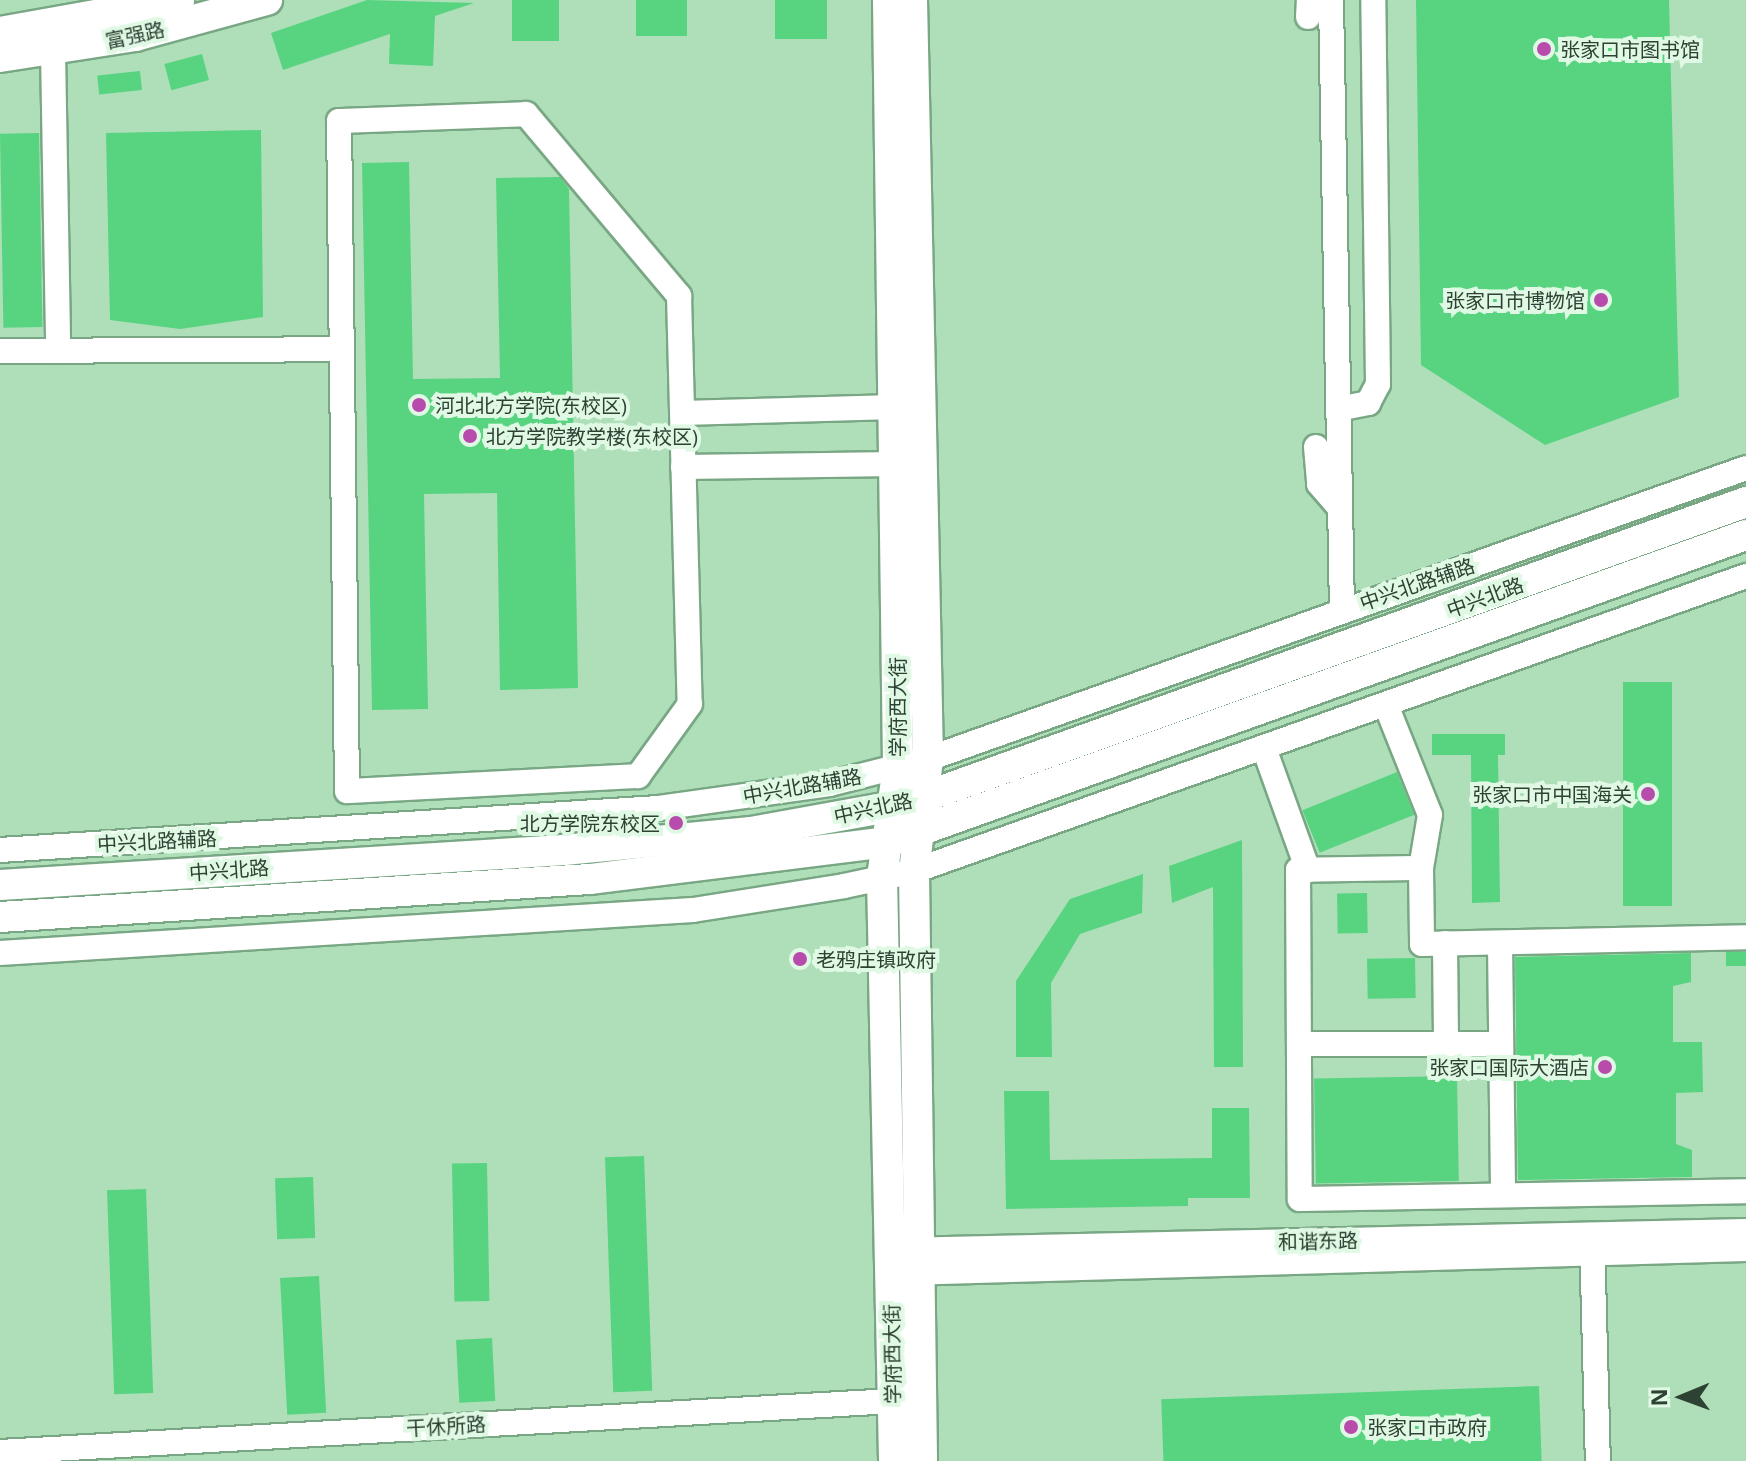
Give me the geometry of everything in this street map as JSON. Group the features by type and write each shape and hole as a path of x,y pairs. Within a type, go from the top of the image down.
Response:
{"main road":[{"name":"富强路","path":"0,32 179,0"},
{"name":"富强路","path":"0,57 53,51 267,0"},
{"name":"学府西大街","path":"888,0 898,767 882,877 904,1261 922,1461"},
{"name":"学府西大街","path":"894,1461 893,1401 904,1261 914,871 928,759 912,0"},
{"name":"中兴北路","path":"0,885 642,843 751,832 895,804 925,796 1746,502"},
{"name":"中兴北路","path":"0,917 590,879 888,842 921,833 1746,535"}],"street":[{"path":"1331,0 1342,610"},
{"path":"1338,409 1368,403 1378,384 1373,0"},
{"path":"53,51 58,351"},
{"path":"526,114 679,296 682,413 690,704 638,776 347,791 339,121 526,114"},
{"path":"0,351 341,349"},
{"path":"682,413 895,407"},
{"path":"1316,447 1319,484 1340,508"},
{"path":"683,467 896,464"},
{"name":"中兴北路辅路","path":"0,850 659,808 898,767 928,759 1746,468"},
{"path":"0,953 693,910 914,871 1746,576"},
{"path":"1386,705 1430,815 1421,868 1422,944 1746,937"},
{"path":"1264,748 1308,870"},
{"path":"1421,868 1298,870 1300,1199 1746,1191"},
{"path":"1445,943 1446,1044"},
{"path":"1500,943 1503,1195"},
{"path":"1299,1044 1501,1044"},
{"name":"和谐东路","path":"1592,1244 1746,1231"},
{"path":"1592,1244 1598,1461"},
{"name":"和谐东路","path":"904,1261 1592,1244 1746,1249"},
{"name":"干休所路","path":"0,1452 893,1401"}],"building":[{"path":"367,0 474,3 435,16 433,66 389,64 390,34 283,70 271,33"},
{"path":"512,0 559,0 559,41 512,41"},
{"path":"636,0 687,0 687,36 636,36"},
{"path":"775,0 827,0 827,39 775,39"},
{"path":"1416,0 1669,0 1679,397 1545,445 1421,365"},
{"path":"202,54 209,80 171,90 164,64"},
{"path":"140,71 142,90 99,94 97,75"},
{"path":"261,130 263,317 180,329 110,320 106,133"},
{"path":"39,133 42,327 3,328 0,134"},
{"name":"北方学院教学楼(东校区)","path":"409,162 413,379 500,378 496,178 560,177 569,189 578,688 500,690 497,493 424,494 428,709 372,710 362,163"},
{"name":"张家口市中国海关","path":"1623,682 1672,682 1672,906 1623,906"},
{"path":"1432,734 1505,734 1505,755 1498,755 1500,902 1472,903 1471,755 1432,755"},
{"path":"1397,772 1414,815 1320,853 1302,810"},
{"path":"1242,840 1243,1067 1214,1067 1213,887 1172,903 1169,866"},
{"path":"1143,874 1142,913 1080,934 1051,983 1052,1057 1016,1057 1016,981 1070,899"},
{"path":"1367,893 1368,933 1338,934 1337,894"},
{"path":"1726,952 1746,952 1746,966 1726,966"},
{"name":"张家口国际大酒店","path":"1691,953 1691,982 1673,986 1673,1042 1702,1042 1703,1092 1676,1093 1676,1144 1692,1150 1692,1177 1518,1180 1515,957"},
{"path":"1415,958 1416,998 1368,999 1367,959"},
{"path":"1457,1076 1459,1181 1316,1183 1314,1078"},
{"path":"1004,1091 1049,1091 1050,1160 1212,1158 1212,1108 1249,1108 1250,1198 1188,1198 1188,1206 1006,1209"},
{"path":"644,1156 652,1391 613,1392 605,1157"},
{"path":"487,1163 489,1301 454,1302 452,1164"},
{"path":"313,1177 315,1238 277,1239 275,1178"},
{"path":"146,1189 153,1393 114,1394 107,1190"},
{"path":"319,1276 326,1413 287,1415 280,1278"},
{"path":"492,1338 495,1401 459,1403 456,1340"},
{"name":"张家口市政府","path":"1539,1386 1542,1461 1163,1461 1161,1399"}],"place":[{"name":"张家口市图书馆","path":"1544,49"},
{"name":"张家口市博物馆","path":"1601,300"},
{"name":"河北北方学院(东校区)","path":"419,405"},
{"name":"北方学院教学楼(东校区)","path":"470,436"},
{"name":"张家口市中国海关","path":"1648,794"},
{"name":"北方学院东校区","path":"676,823"},
{"name":"老鸦庄镇政府","path":"800,959"},
{"name":"张家口国际大酒店","path":"1605,1067"},
{"name":"张家口市政府","path":"1351,1427"}]}
